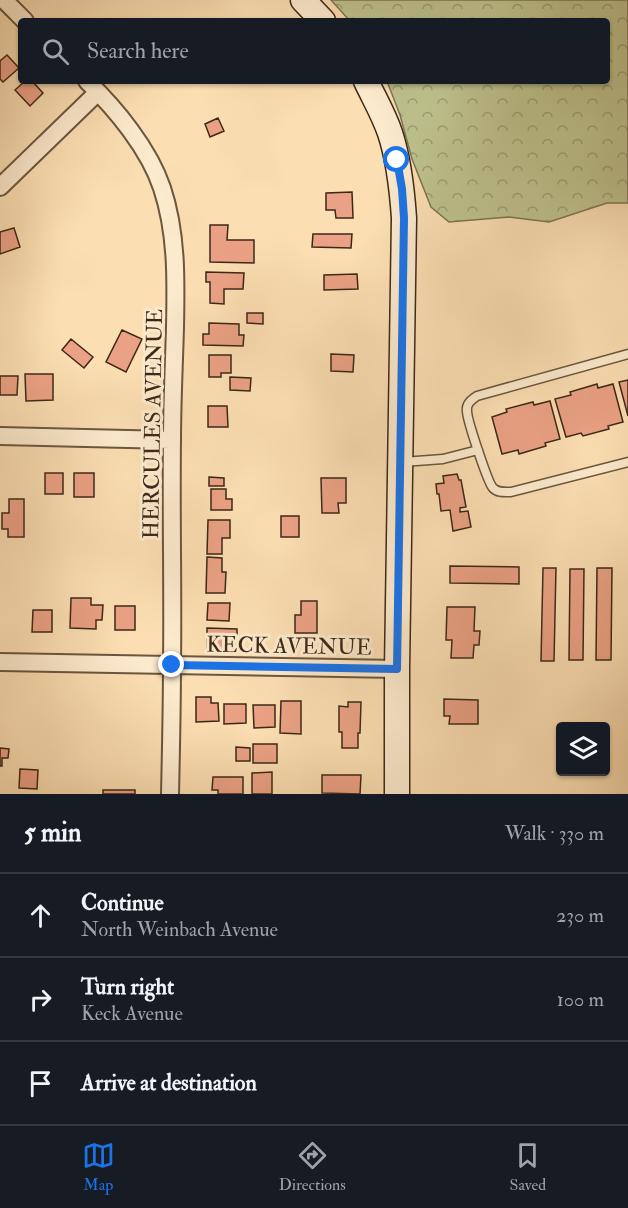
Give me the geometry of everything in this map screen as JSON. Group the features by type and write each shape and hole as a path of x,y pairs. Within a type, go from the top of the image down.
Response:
{"main road":[{"path":"303,0 320,18"},
{"path":"367,84 390,132 402,189 404,218 397,794"}],"street":[{"path":"4,0 22,18"},
{"path":"0,187 93,86"},
{"name":"HERCULES AVENUE","path":"93,86 131,132 162,186 174,247 176,286 171,440 170,794"},
{"path":"0,436 171,440"},
{"name":"KECK AVENUE","path":"0,662 397,669"}],"lane":[{"path":"628,354 477,396 469,402 466,409 491,487 500,492 511,492 628,462"},
{"path":"400,462 443,459 478,450"}],"green space":[{"path":"331,0 628,0 628,203 607,203 549,222 509,217 449,222 431,207 412,159 400,115 388,84 610,84 610,18 347,18"}],"building":[{"path":"7,55 18,67 3,82 0,79 0,61"},
{"path":"22,84 35,84 43,93 30,106 15,90"},
{"path":"218,118 224,131 210,137 205,124"},
{"path":"352,192 353,218 336,218 335,210 326,210 326,193"},
{"path":"210,225 228,225 227,240 254,240 254,263 210,262"},
{"path":"14,228 20,247 0,254 0,232"},
{"path":"313,234 352,234 351,248 312,247"},
{"path":"206,272 244,273 243,289 224,289 224,304 210,303 210,282 206,282"},
{"path":"357,274 358,289 324,290 324,275"},
{"path":"247,313 263,313 263,324 247,323"},
{"path":"209,323 239,324 239,335 244,335 243,346 203,345 203,334 209,334"},
{"path":"122,330 142,339 126,372 106,362"},
{"path":"71,339 93,357 84,368 62,350"},
{"path":"331,354 354,355 353,372 331,371"},
{"path":"209,355 231,355 231,373 221,373 221,377 209,377"},
{"path":"25,374 53,374 53,400 26,401"},
{"path":"0,376 18,376 17,395 0,395"},
{"path":"230,377 251,378 250,391 230,390"},
{"path":"628,380 628,416 619,382"},
{"path":"597,384 598,388 613,384 623,422 608,426 609,429 583,436 581,433 566,437 555,399"},
{"path":"550,401 560,439 519,454 518,450 502,454 492,417 507,412 506,409 533,402 534,405"},
{"path":"208,406 227,406 228,427 208,427"},
{"path":"45,473 63,473 63,494 45,494"},
{"path":"74,473 94,473 94,497 74,497"},
{"path":"457,474 461,480 466,507 460,508 460,512 468,511 471,527 453,531 450,510 441,511 436,484 444,483 443,476"},
{"path":"209,477 224,478 224,486 209,486"},
{"path":"321,478 346,478 346,503 338,503 339,513 322,513"},
{"path":"211,489 226,489 226,499 232,499 232,510 211,510"},
{"path":"9,499 24,499 24,537 8,537 8,529 2,529 2,513 9,513"},
{"path":"281,516 299,516 299,537 281,537"},
{"path":"208,520 230,520 230,538 222,538 222,554 207,554"},
{"path":"207,557 222,558 222,572 226,572 225,593 206,593"},
{"path":"450,566 519,567 519,584 450,583"},
{"path":"543,568 556,568 554,661 541,661"},
{"path":"597,568 612,568 611,660 596,660"},
{"path":"570,569 584,569 583,660 569,660"},
{"path":"71,598 91,598 91,605 103,605 102,620 96,620 96,629 70,628"},
{"path":"301,601 317,601 317,633 295,633 295,615 301,615"},
{"path":"208,603 230,603 229,621 207,620"},
{"path":"115,606 135,606 135,630 115,630"},
{"path":"447,607 475,607 474,631 480,631 479,645 474,645 473,658 451,658 452,640 446,640"},
{"path":"33,610 52,610 52,632 32,632"},
{"path":"207,628 237,629 237,649 207,649"},
{"path":"196,697 211,697 211,703 218,703 219,721 196,722"},
{"path":"444,699 478,700 478,724 449,724 450,716 444,716"},
{"path":"281,701 301,701 301,734 280,733"},
{"path":"348,702 361,702 358,748 342,748 342,732 339,732 339,706 348,707"},
{"path":"224,704 246,704 246,723 224,724"},
{"path":"253,705 275,705 275,727 254,728"},
{"path":"253,744 277,744 277,763 253,763"},
{"path":"236,747 250,748 250,761 236,761"},
{"path":"0,748 9,749 8,758 2,758 2,766 0,766"},
{"path":"20,769 38,770 37,789 19,788"},
{"path":"272,772 272,794 252,794 252,773"},
{"path":"322,775 361,775 360,794 322,793"},
{"path":"213,777 243,777 243,794 218,794 218,790 212,790"},
{"path":"103,790 135,790 135,794 103,794"}],"route":[{"path":"172,665 397,669 404,218 397,160"}]}
